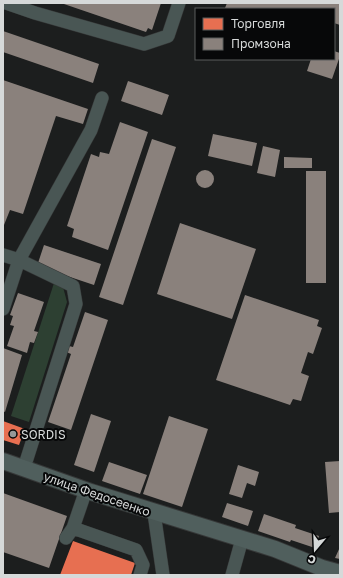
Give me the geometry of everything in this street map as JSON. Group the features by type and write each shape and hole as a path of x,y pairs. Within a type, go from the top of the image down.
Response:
{"main road":[{"name":"улица Федосеенко","path":"3,461 154,513"},
{"path":"154,513 242,539 340,573"}],"street":[{"path":"6,3 35,13 144,44 168,36 179,3"},
{"path":"3,309 19,260 91,130 102,98"},
{"path":"3,255 19,260 73,286 76,304 24,468"},
{"path":"86,490 69,533 136,550 143,565 140,575"},
{"name":"улица Федосеенко","path":"154,513 163,575"},
{"path":"232,575 242,539"}],"green space":[{"path":"54,283 63,287 67,302 29,422 11,416"}],"building: Торговля":[{"name":"SORDIS","path":"3,421 25,429 19,445 3,440"},
{"path":"73,541 135,563 131,575 60,575"}],"building: Промзона":[{"path":"61,3 161,3 152,30 148,28 146,32"},
{"path":"227,3 340,3 340,25 335,23 335,8 225,8"},
{"path":"3,31 99,64 93,83 3,52"},
{"path":"335,51 340,53 332,79 307,71 311,60 335,60"},
{"path":"3,80 88,109 83,124 56,116 23,214 10,210 4,225 3,225"},
{"path":"128,81 169,95 162,115 121,101"},
{"path":"120,122 148,132 108,250 72,237 74,229 67,226 91,154 99,157 100,152 109,154"},
{"path":"213,134 257,143 252,166 208,156"},
{"path":"152,139 176,147 123,305 99,297"},
{"path":"263,146 280,150 275,177 257,173"},
{"path":"284,157 312,158 312,168 284,168"},
{"path":"205,170 211,173 214,179 211,185 205,188 199,185 196,179 199,173"},
{"path":"306,171 326,171 326,283 306,283"},
{"path":"180,223 256,249 232,319 157,294"},
{"path":"44,245 101,264 94,285 37,266"},
{"path":"18,293 44,302 34,331 38,332 34,343 30,342 27,353 7,346 14,326 10,325 13,316 10,315"},
{"path":"245,295 319,320 317,326 322,328 313,354 308,352 301,373 309,376 301,401 293,399 290,405 216,380"},
{"path":"85,312 108,320 71,430 48,422 71,354 64,351 65,345 73,347"},
{"path":"3,348 22,355 5,412 3,411"},
{"path":"91,414 111,421 94,472 74,465"},
{"path":"169,416 208,429 182,507 143,494"},
{"path":"340,461 340,512 329,513 325,462"},
{"path":"109,462 147,475 140,494 102,481"},
{"path":"238,465 259,472 255,486 247,483 242,498 229,494"},
{"path":"3,493 67,516 49,568 3,552"},
{"path":"227,503 253,511 248,526 222,517"},
{"path":"264,514 296,525 295,528 319,536 315,548 291,540 290,542 258,531"},
{"path":"340,547 340,559 335,558"}],"place":[{"name":"SORDIS","path":"13,434"}]}
